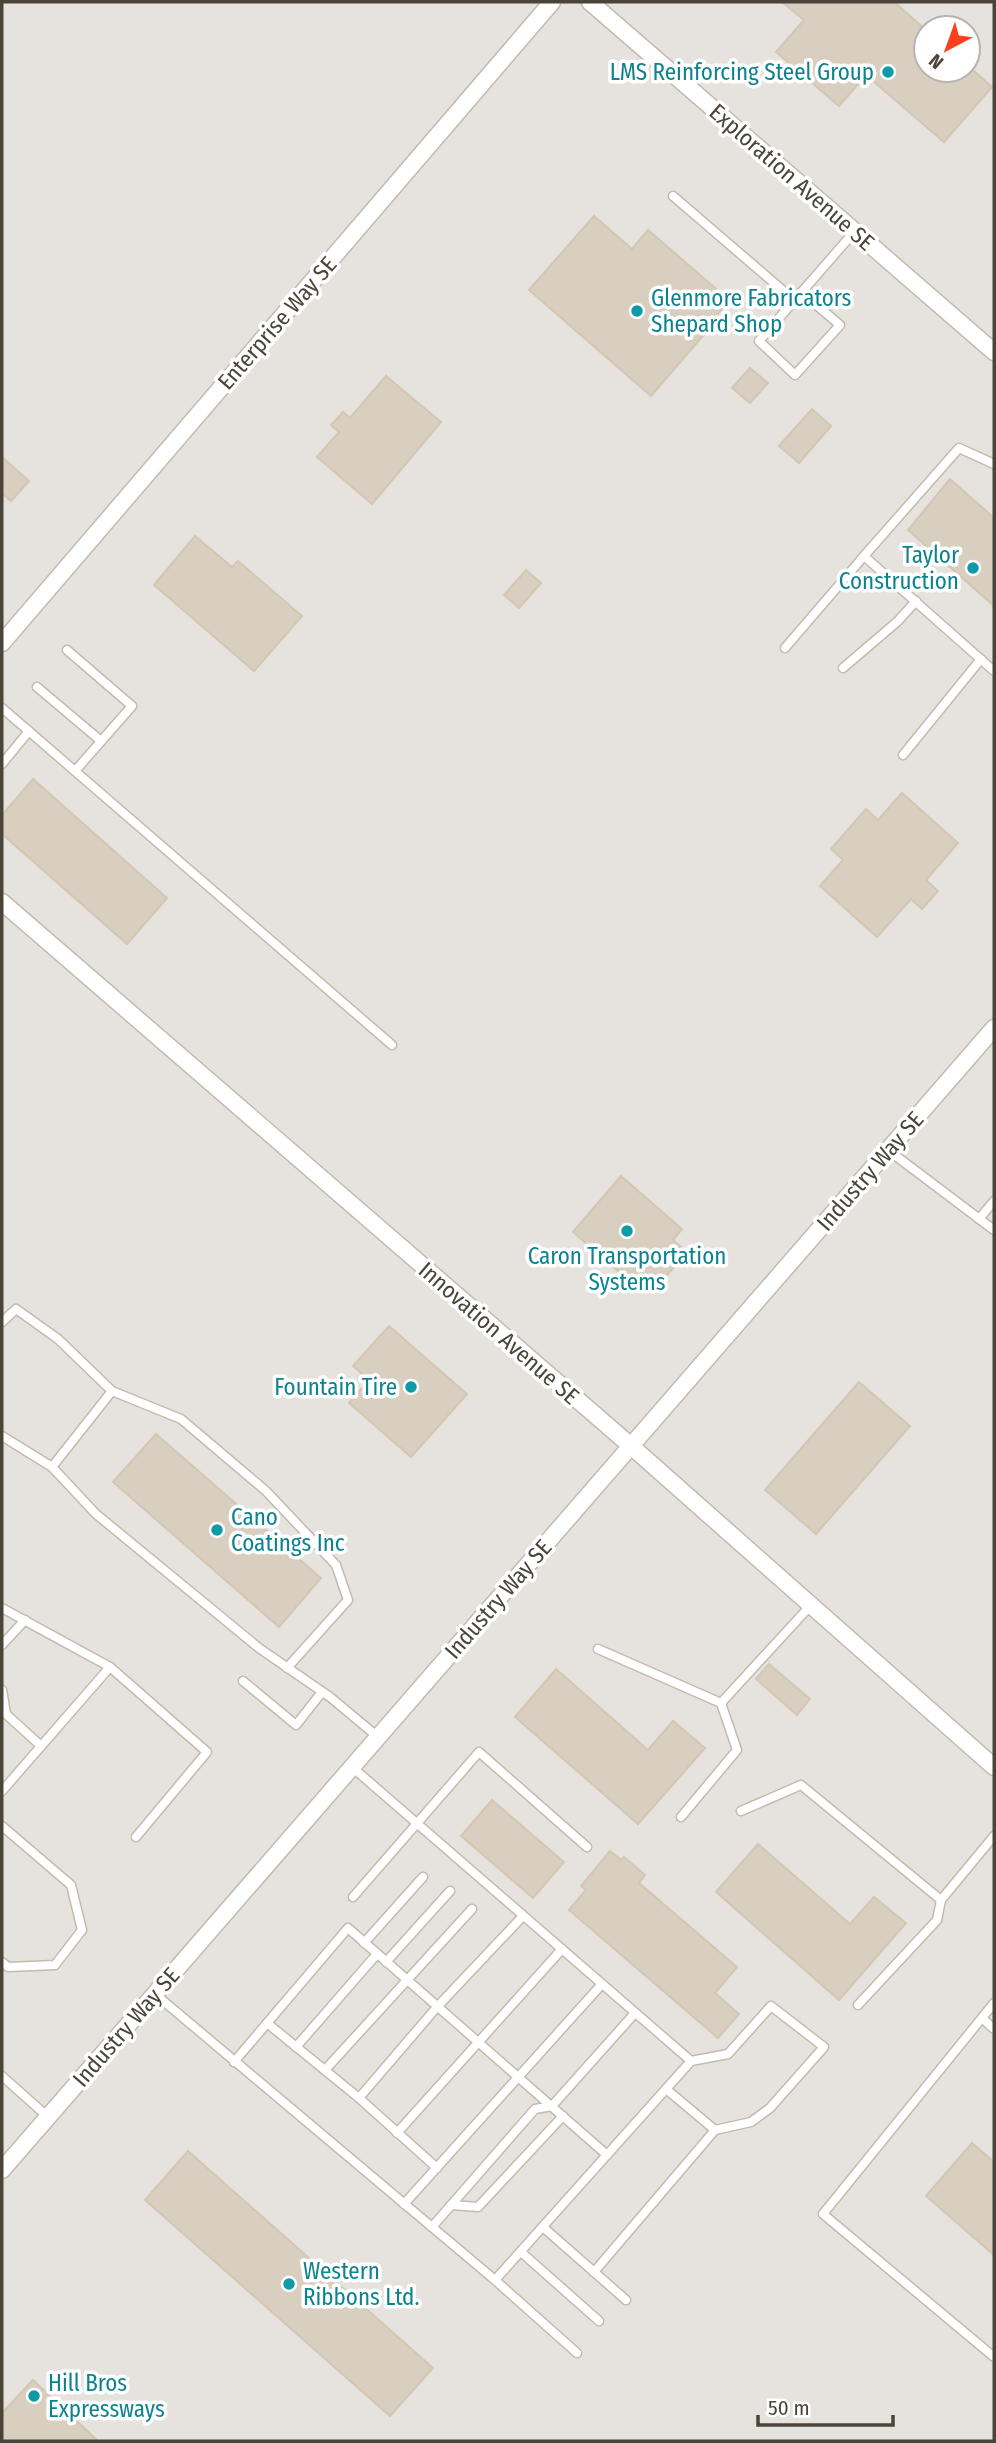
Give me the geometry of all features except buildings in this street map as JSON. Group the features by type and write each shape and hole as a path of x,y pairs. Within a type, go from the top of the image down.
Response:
{"street":[{"name":"Enterprise Way SE","path":"2,643 552,2"},
{"name":"Exploration Avenue SE","path":"590,2 994,352"},
{"name":"Innovation Avenue SE","path":"2,902 631,1446 994,1767"},
{"name":"Industry Way SE","path":"2,2170 994,1028"}],"lane":[{"path":"673,196 794,300"},
{"path":"801,292 840,325 795,375 759,341 794,300 801,292 855,231"},
{"path":"785,648 959,448 993,461"},
{"path":"864,556 994,671"},
{"path":"843,668 898,621 916,601"},
{"path":"67,650 132,706 75,771"},
{"path":"903,755 981,659"},
{"path":"37,687 101,741"},
{"path":"2,708 392,1045"},
{"path":"2,764 29,732"},
{"path":"888,1150 994,1230"},
{"path":"979,1219 994,1201"},
{"path":"2,1322 16,1309 58,1339 112,1391 181,1419 266,1491 336,1565 348,1600 287,1668"},
{"path":"52,1466 112,1391"},
{"path":"2,1436 52,1466 96,1514 259,1648 322,1692 378,1737"},
{"path":"721,1703 811,1605"},
{"path":"2,1608 110,1667 207,1752 136,1837"},
{"path":"2,1645 26,1620"},
{"path":"598,1649 721,1703 737,1750 681,1817"},
{"path":"2,1791 110,1667"},
{"path":"243,1681 296,1725 322,1692"},
{"path":"2,1690 6,1714 41,1746"},
{"path":"353,1897 479,1752 587,1847"},
{"path":"352,1767 691,2061"},
{"path":"741,1811 801,1785 941,1900"},
{"path":"2,1826 71,1885 82,1930 55,1965 8,1967 2,1962"},
{"path":"859,2004 937,1920 941,1900 994,1836"},
{"path":"364,1943 424,1877"},
{"path":"386,1962 450,1891"},
{"path":"325,2070 472,1909"},
{"path":"359,2098 437,2007 523,1916"},
{"path":"234,2062 348,1928 607,2155"},
{"path":"397,2133 562,1949"},
{"path":"296,2046 377,1954"},
{"path":"404,2204 602,1984"},
{"path":"155,1994 495,2280 577,2353"},
{"path":"994,2003 823,2214 994,2357"},
{"path":"495,2280 691,2061 728,2054 771,2006 824,2047 770,2108 751,2122 715,2130 594,2272"},
{"path":"432,2227 535,2109 552,2106 635,2012"},
{"path":"982,2018 994,2029"},
{"path":"267,2023 359,2098 437,2168"},
{"path":"2,2076 48,2117"},
{"path":"666,2090 715,2130"},
{"path":"451,2205 478,2207 563,2116"},
{"path":"544,2228 626,2300"},
{"path":"521,2252 599,2320"}],"shaded area":[{"path":"2,2 994,2 994,2441 2,2441"}],"place":[{"name":"LMS Reinforcing Steel Group","path":"888,72"},
{"name":"Glenmore Fabricators Shepard Shop","path":"637,311"},
{"name":"Taylor Construction","path":"973,568"},
{"name":"Caron Transportation Systems","path":"627,1231"},
{"name":"Fountain Tire","path":"411,1387"},
{"name":"Cano Coatings Inc","path":"217,1530"},
{"name":"Western Ribbons Ltd.","path":"289,2284"},
{"name":"Hill Bros Expressways","path":"34,2396"}]}
